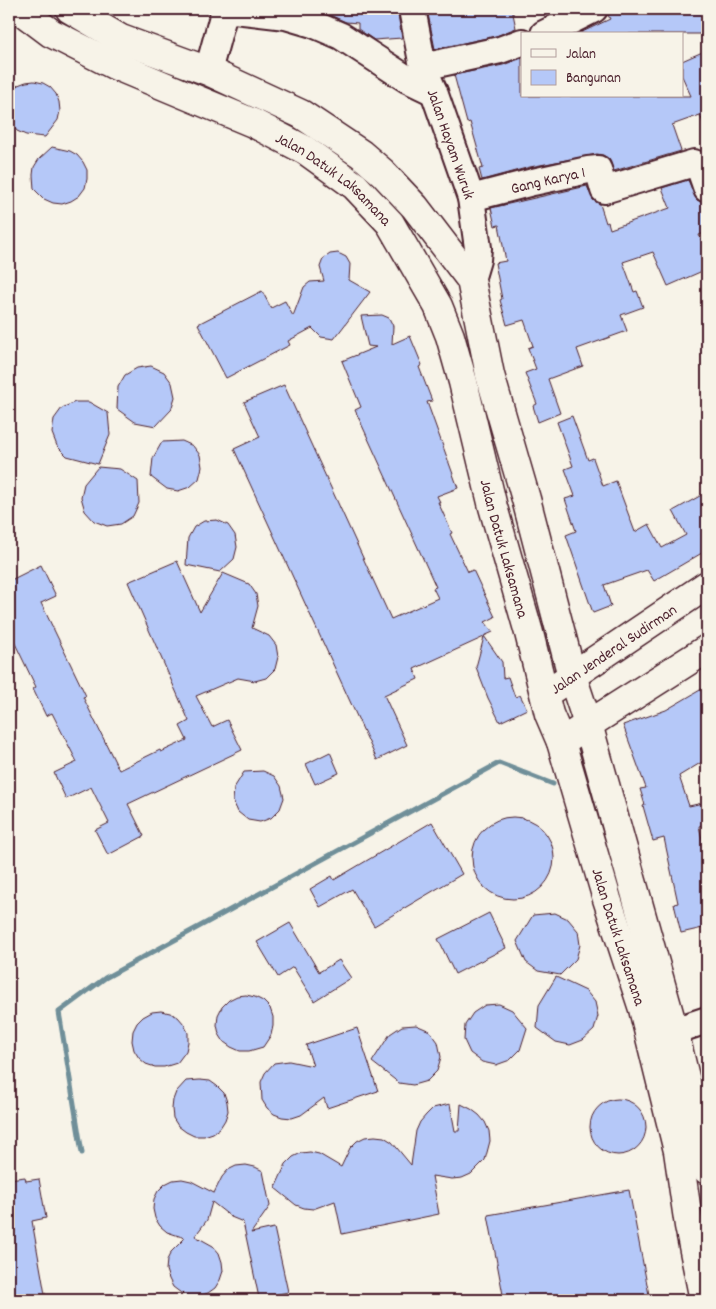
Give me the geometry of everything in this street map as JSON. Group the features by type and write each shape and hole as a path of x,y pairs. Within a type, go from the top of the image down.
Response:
{"main road":[{"name":"Jalan Datuk Laksamana","path":"19,9 51,33 114,65 254,123 305,150 355,186 390,223 438,306 450,336 479,443 493,507 549,714 561,742 607,899 643,1008 678,1151 689,1226 704,1300"},
{"name":"Jalan Datuk Laksamana","path":"70,9 121,39 208,71 301,114 361,154 382,172 415,207 471,280 490,375 526,499 572,676 588,724 674,1031 707,1170"},
{"name":"Jalan Jenderal Sudirman","path":"545,694 707,585"},
{"path":"561,742 707,650"}],"street":[{"path":"208,71 225,9 286,16 313,24 341,36 407,79 434,92"},
{"name":"Jalan Hayam Wuruk","path":"412,9 423,67 434,92 471,198 478,248 477,260 471,280"},
{"path":"548,32 594,9"},
{"path":"423,67 500,50 521,42"},
{"name":"Gang Karya 1","path":"471,198 533,182 598,169 604,190 694,163 699,166 707,189"},
{"path":"674,1031 707,1020"}],"building":[{"path":"316,9 397,9 402,38 374,40 358,29 358,23 346,22"},
{"path":"427,9 512,9 516,28 496,36 435,49"},
{"path":"624,9 707,9 707,34 684,34 684,32 582,32 610,19 608,15"},
{"path":"707,50 707,132 700,115 672,125 681,151 614,171 609,159 597,154 530,167 482,180 479,169 483,168 470,122 467,123 454,75 503,65 521,58 521,98 684,98 684,96 691,96 684,80 684,60"},
{"path":"34,81 50,87 56,94 59,102 58,120 45,137 26,135 17,131 9,121 9,96 11,91 18,85"},
{"path":"52,147 70,151 77,155 87,170 85,188 79,196 62,204 44,199 34,189 34,167 39,159"},
{"path":"688,180 697,200 707,204 707,232 699,235 707,253 707,269 668,286 653,252 623,262 634,292 637,291 643,307 621,315 627,331 577,349 583,366 548,379 560,413 538,422 533,406 537,404 525,373 536,369 528,348 533,346 524,320 507,325 500,300 502,299 495,263 506,261 499,225 495,226 491,208 587,186 593,200 600,204 610,229 670,208 662,188"},
{"path":"338,253 346,257 350,264 349,280 370,292 334,339 321,337 312,328 288,341 290,345 226,378 198,324 262,291 271,308 285,301 293,316 304,287 310,282 324,281 320,267 323,259 330,254"},
{"path":"382,315 389,318 393,326 392,344 410,336 422,365 419,367 432,401 427,402 458,488 437,496 440,502 438,502 452,533 450,534 468,572 473,570 495,617 485,622 493,632 484,636 502,662 503,678 508,677 515,697 520,695 527,709 500,722 476,667 484,637 414,669 418,679 384,695 407,745 377,760 234,449 260,437 244,402 284,385 391,619 438,598 433,588 436,587 355,410 361,407 342,361 376,347 368,346 361,316"},
{"path":"151,366 164,372 172,383 175,397 171,410 156,426 135,422 117,409 118,387 125,375 137,368"},
{"path":"75,402 89,402 108,413 110,435 98,464 67,456 57,446 52,433 54,419 62,408"},
{"path":"572,416 588,460 593,458 603,486 616,481 635,532 649,524 662,548 686,535 673,511 707,492 707,550 654,581 647,570 604,585 611,606 593,613 566,535 576,531 565,499 575,496 565,469 573,466 557,422"},
{"path":"182,441 193,446 200,455 202,467 199,479 190,487 178,491 167,489 151,477 153,458 162,442"},
{"path":"98,467 120,469 138,481 139,503 133,516 121,524 107,526 94,521 85,511 81,497 84,484"},
{"path":"217,520 228,525 235,535 237,547 234,559 220,572 186,565 188,538 194,527 204,521"},
{"path":"177,561 200,612 223,573 249,584 256,594 258,606 252,628 269,636 276,645 278,657 275,669 266,678 255,681 238,678 196,696 212,727 227,720 242,750 128,804 144,836 108,855 95,830 109,823 91,787 66,799 54,773 77,762 52,713 46,716 33,689 36,687 9,631 14,628 9,617 9,581 41,565 56,596 41,603 86,696 83,697 119,770 160,750 161,752 187,740 180,726 189,721 128,582"},
{"path":"707,686 707,759 679,776 689,806 707,802 707,824 699,826 707,861 704,863 707,881 707,927 681,933 674,904 678,903 664,838 653,841 640,789 646,788 623,725 666,710"},
{"path":"330,752 339,773 315,784 306,764"},
{"path":"263,771 274,776 281,786 284,798 280,809 271,818 260,822 248,820 238,812 233,801 234,788 244,772"},
{"path":"513,817 529,820 542,829 551,842 554,858 551,874 542,887 529,896 513,899 497,896 484,887 475,874 472,858 475,842 484,829 497,820"},
{"path":"432,822 462,874 374,926 352,889 320,907 310,889 332,876 334,880"},
{"path":"489,913 506,948 455,974 438,939"},
{"path":"555,913 568,919 578,931 580,945 576,959 560,975 538,971 526,962 517,941 533,915"},
{"path":"290,923 319,972 339,960 351,978 314,1001 293,967 278,977 257,942"},
{"path":"556,977 586,991 595,1002 598,1016 594,1030 583,1040 570,1045 556,1042 537,1028 539,1005"},
{"path":"246,995 263,1001 270,1008 273,1026 271,1035 263,1047 249,1051 240,1051 224,1042 219,1034 217,1025 218,1015 222,1007 229,1000 237,996"},
{"path":"499,1004 512,1010 527,1028 520,1050 510,1060 496,1065 482,1062 470,1053 464,1040 465,1025 473,1013 485,1005"},
{"path":"161,1011 178,1017 188,1033 188,1042 186,1051 177,1063 164,1067 155,1067 146,1064 134,1050 132,1041 133,1031 143,1017 152,1012"},
{"path":"416,1025 430,1031 438,1042 441,1057 437,1071 427,1081 413,1085 399,1083 372,1062 390,1034 402,1026"},
{"path":"357,1028 378,1091 327,1108 324,1098 301,1115 292,1118 274,1114 267,1108 262,1100 261,1082 265,1073 274,1063 289,1061 313,1066 306,1045"},
{"path":"186,1081 210,1081 224,1093 228,1111 220,1128 204,1136 194,1136 178,1126 173,1118 172,1109 176,1092"},
{"path":"618,1099 629,1101 638,1107 644,1116 646,1127 644,1138 638,1147 629,1153 618,1155 607,1153 598,1147 592,1138 590,1127 592,1116 598,1107 607,1101"},
{"path":"450,1104 455,1131 459,1131 461,1104 479,1115 485,1122 489,1131 490,1141 485,1160 471,1174 462,1178 452,1179 432,1176 439,1214 342,1234 335,1201 313,1209 304,1208 296,1205 275,1188 286,1164 293,1157 301,1153 310,1152 319,1154 341,1167 350,1148 357,1141 365,1137 384,1137 392,1142 411,1165 416,1131 420,1122 433,1108"},
{"path":"246,1165 263,1171 270,1206 251,1233 274,1228 288,1292 259,1298 243,1222 231,1217 212,1202 207,1220 195,1236 213,1246 219,1253 223,1271 220,1280 215,1288 199,1296 189,1296 181,1293 173,1287 166,1270 167,1260 171,1252 185,1238 167,1232 155,1218 153,1209 154,1199 158,1191 165,1184 173,1180 182,1179 191,1181 214,1193 228,1170 236,1166"},
{"path":"25,1177 26,1181 39,1179 46,1218 32,1221 46,1300 9,1300 9,1179"},
{"path":"629,1190 650,1300 504,1300 488,1215"}],"waterway":[{"path":"82,1153 59,1012 105,978 499,763 553,784"}]}
